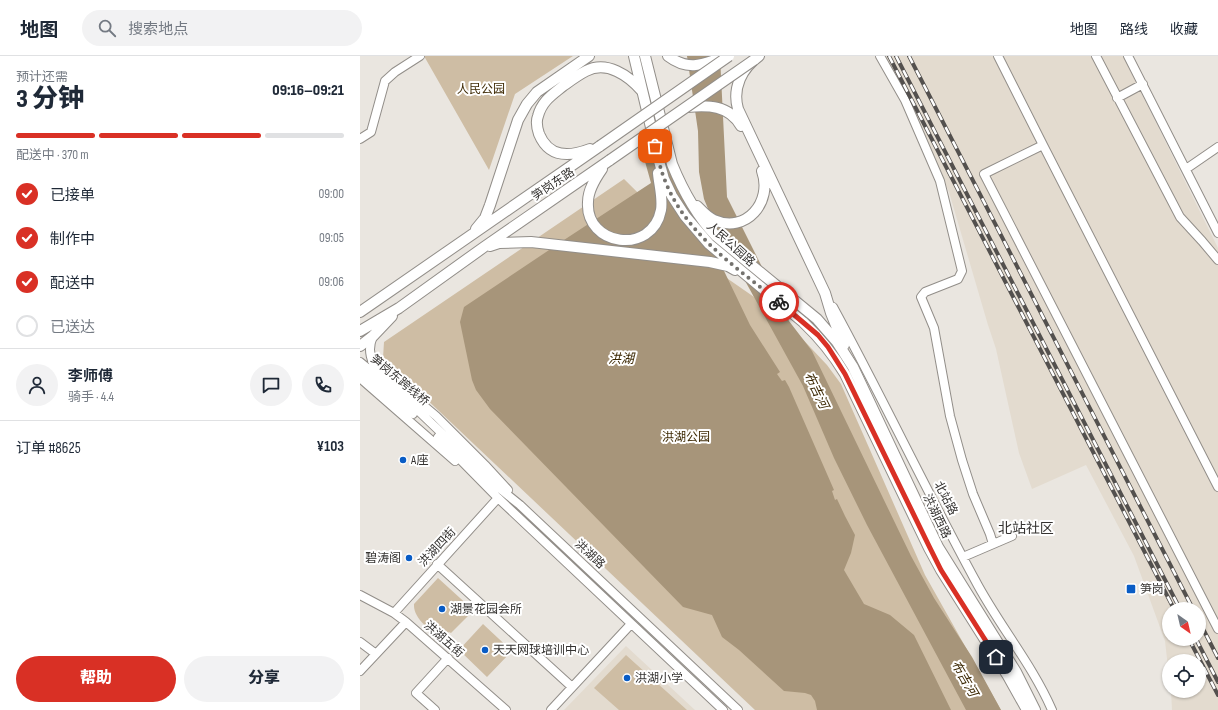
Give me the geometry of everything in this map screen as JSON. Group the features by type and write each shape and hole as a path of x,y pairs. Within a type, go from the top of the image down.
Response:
{"main road":[{"path":"470,237 485,218 518,120 527,104 537,92 588,56"},
{"name":"人民公园路","path":"634,56 659,161 670,191 685,216 709,244 818,335"},
{"name":"人民公园路","path":"645,56 666,143 674,169 685,194 701,220 716,236 826,328"},
{"path":"671,58 683,65 692,66 702,65 728,56"},
{"name":"笋岗东路","path":"363,310 728,56"},
{"path":"685,194 706,215 720,222 738,222 752,215 761,204 765,195 766,187 755,151 738,109 736,95 744,71 756,58"},
{"name":"笋岗东路","path":"360,331 399,308 484,247 756,58"},
{"path":"600,146 571,154 559,154 550,149 542,140 538,129 537,118 547,98 587,70 598,68 610,69 621,73 631,79 643,92"},
{"path":"687,107 712,106 724,109 730,113 740,125 755,151 825,293 831,313 853,367"},
{"path":"607,162 596,177 587,204 592,220 596,226 606,235 623,241 633,240 642,236 651,229 658,220 661,210 658,171 659,161"},
{"path":"484,247 499,243 531,242 710,262 728,266 746,275"},
{"path":"360,346 373,336 399,308"},
{"name":"洪湖西路","path":"826,328 853,367 938,547 1016,672 1035,710"},
{"name":"洪湖西路","path":"818,335 828,347 845,374 941,570 1004,670 1027,710"}],"street":[{"path":"360,139 371,132 385,81 395,72 420,56"},
{"path":"880,56 905,100 940,181 962,272 958,279 925,292 921,297 934,328 950,416 962,460 973,494 993,544"},
{"path":"998,56 1218,487"},
{"path":"1096,56 1180,217 1218,260"},
{"path":"1128,56 1218,231"},
{"path":"1118,98 1143,84"},
{"path":"1043,145 984,174 1218,629"},
{"path":"1186,169 1218,147"},
{"name":"北站路","path":"825,293 855,348 975,581 1032,674 1052,710"},
{"path":"373,336 369,350 373,363"},
{"path":"360,361 368,360 373,363 436,416 505,485 520,505"},
{"name":"笋岗东跨线桥","path":"360,361 406,399 423,419"},
{"name":"笋岗东跨线桥","path":"360,370 423,419"},
{"path":"360,378 498,498"},
{"name":"洪湖路","path":"423,419 498,498 723,710"},
{"name":"洪湖路","path":"423,419 499,488 520,505 738,710"},
{"name":"洪湖四街","path":"394,612 498,498"},
{"path":"963,557 1012,536"},
{"path":"437,564 572,687"},
{"name":"洪湖五街","path":"360,596 394,612 506,710"},
{"path":"360,671 406,622"},
{"path":"551,710 631,624"},
{"path":"360,642 376,654"},
{"path":"435,710 416,693 448,658"}],"shaded area":[{"path":"883,56 1123,56 1218,248 1218,710 1172,710 1171,698 1206,698 1206,654 1166,654 1166,646 1206,646 1206,602 1162,602 1162,633 1134,556 1086,465 1032,489 1019,453 996,349 949,192 918,123"},
{"name":"洪湖小学","path":"626,646 695,710 564,710"}],"green space":[{"name":"人民公园","path":"424,56 573,56 515,94 489,170"},
{"name":"洪湖","path":"624,179 718,272 757,299 795,331 827,365 841,384 925,575 1001,710 755,710 383,358 384,342"},
{"name":"湖景花园会所","path":"438,578 471,608 471,613 451,633 449,632 441,639 419,619 414,609 414,604"},
{"name":"天天网球培训中心","path":"483,624 512,651 487,677 459,650"},
{"name":"洪湖小学","path":"626,655 687,710 619,710 594,688"}],"water":[{"name":"布吉河","path":"687,56 720,56 727,197 789,321 812,351 911,556 934,598 972,657 1001,710 966,710 867,525 834,458 803,386 716,228 704,199 699,172 698,131"},
{"name":"洪湖","path":"663,144 750,325 780,372 777,374 782,381 785,380 789,387 834,490 832,491 835,500 837,499 855,535 851,553 844,570 864,604 890,615 914,635 951,710 817,710 815,701 811,695 784,691 739,650 722,637 712,615 683,607 490,409 476,390 472,380 460,322 464,307 651,183 644,158"}],"railway":[{"path":"889,56 1170,602"},
{"path":"896,56 1176,602"},
{"path":"909,56 1189,602"},
{"path":"1206,635 1218,658"},
{"path":"1193,646 1218,695"},
{"path":"1200,646 1218,682"}],"way so far":[{"path":"655,146 664,179 672,196 685,216 709,244 779,302"}],"place":[{"name":"A座","path":"403,460"},
{"name":"碧涛阁","path":"409,558"},
{"name":"笋岗","path":"1131,589"},
{"name":"湖景花园会所","path":"442,609"},
{"name":"天天网球培训中心","path":"485,650"},
{"name":"洪湖小学","path":"627,678"}],"district":[{"name":"北站社区","path":"1026,528"}],"route":[{"path":"779,302 818,335 837,360 935,559 996,657"}],"park label":[{"name":"洪湖公园","path":"686,437"}]}
